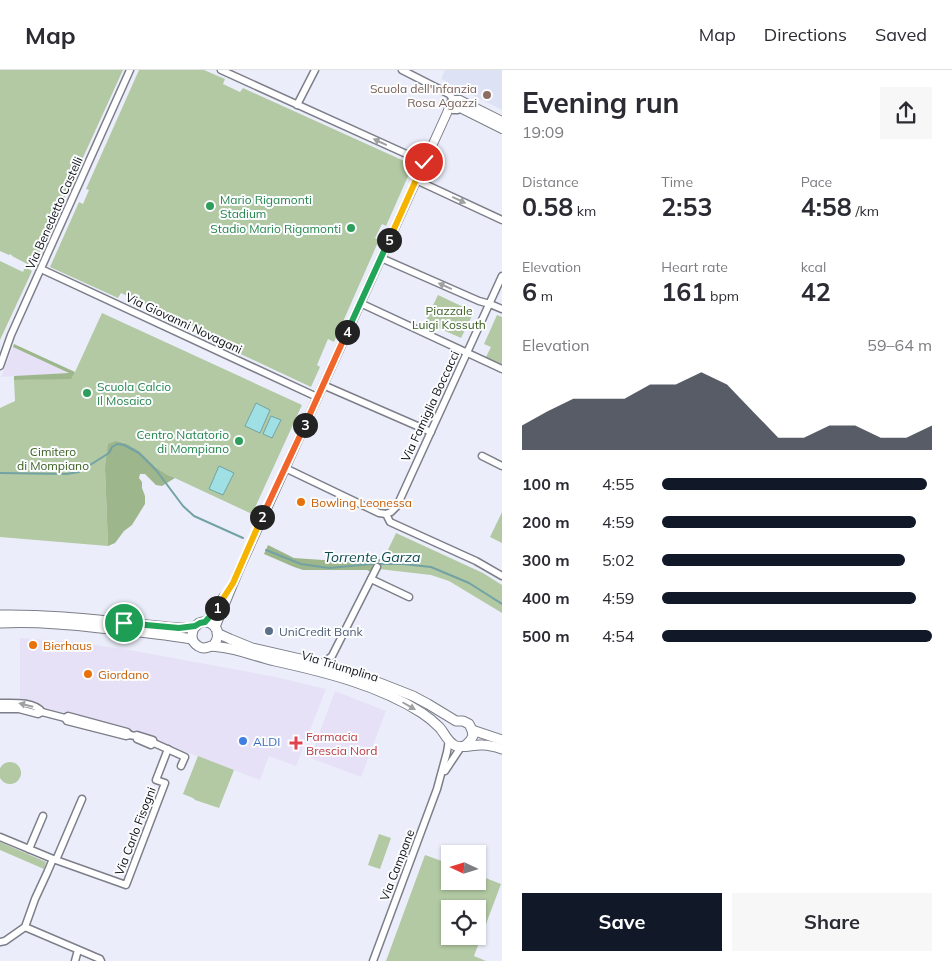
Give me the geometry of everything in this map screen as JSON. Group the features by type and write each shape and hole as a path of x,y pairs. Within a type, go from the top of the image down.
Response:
{"main road":[{"path":"0,615 58,616 179,628 195,626 205,622"},
{"name":"Via Triumplina","path":"0,622 57,623 192,639 202,648 212,646 227,648 326,674 388,694 432,720 455,746 483,745 502,749"},
{"name":"Via Triumplina","path":"205,622 211,624 216,630 230,639 252,648 322,664 391,687 428,704 456,721 466,722 472,730 502,740"},
{"path":"192,639 192,632 195,626"},
{"path":"212,646 217,640 216,630"},
{"path":"448,738 447,731 456,721"},
{"path":"463,746 472,739 472,730"}],"street":[{"name":"Via Benedetto Castelli","path":"0,366 11,335 130,70"},
{"path":"221,70 232,72 297,105 424,162"},
{"path":"297,105 315,70"},
{"path":"402,70 449,94 456,105 502,129"},
{"path":"216,630 238,570 424,162 448,114 456,105"},
{"path":"456,105 502,121"},
{"path":"416,180 502,220"},
{"path":"381,258 479,302 502,309"},
{"name":"Via Giovanni Novagani","path":"41,269 317,397"},
{"name":"Via Famiglia Boccacci","path":"386,514 397,506 502,276"},
{"path":"360,303 502,369"},
{"path":"323,385 431,432"},
{"path":"482,456 502,466"},
{"path":"285,468 379,513 386,514 390,522 476,561 502,576"},
{"name":"Via Triumplina","path":"322,664 332,656 377,567"},
{"path":"371,579 409,597"},
{"path":"205,622 233,583"},
{"path":"0,703 21,703 40,708 42,712"},
{"path":"0,709 19,709 38,714 42,712 126,736 137,735 153,740 154,743 185,757 181,766"},
{"name":"Via Campane","path":"373,961 441,776 447,752 448,738"},
{"name":"Via Campane","path":"441,776 463,746"},
{"name":"Via Carlo Fisogni","path":"0,837 126,886 165,783 156,780 168,749"},
{"path":"0,942 25,927 35,898 82,799"},
{"path":"29,849 43,816"},
{"path":"25,927 101,961"},
{"path":"75,961 78,950"}],"shaded area":[{"name":"Scuola dell'Infanzia Rosa Agazzi","path":"445,70 502,70 502,110 441,79"},
{"path":"13,347 71,373 1,377"},
{"path":"20,638 74,642 130,650 276,677 326,689 296,766 269,756 260,780 136,733 20,701"},
{"path":"335,691 386,711 361,777 310,758"}],"green space":[{"path":"0,70 123,70 33,267 11,254 0,251"},
{"path":"139,70 204,70 225,79 223,84 240,92 243,88 413,165 386,226 382,224 375,238 379,240 334,342 328,339 317,365 320,367 311,387 204,337 206,332 121,293 118,298 50,267 79,202 83,204 89,190 86,189"},
{"path":"0,261 23,272 25,267 32,271 0,340"},
{"name":"Piazzale Luigi Kossuth","path":"438,295 474,312 461,338 425,322"},
{"name":"Cimitero di Mompiano","path":"102,313 302,405 252,514 162,472 133,447 116,441 105,469 108,546 0,537 0,408 15,401 14,380 71,378"},
{"path":"497,315 502,317 502,364 486,357 491,347 484,344"},
{"path":"14,344 75,372 71,379 14,380 14,376 69,373 13,347"},
{"path":"116,441 135,448 161,471 175,478 162,486 156,485 145,474 140,474 139,478 142,482 145,504 132,525 124,531 115,543 108,546 105,469 108,444"},
{"path":"502,512 502,543 490,537"},
{"path":"396,533 483,573 502,585 502,613 449,581 431,575 379,569"},
{"path":"268,545 294,558 323,560 381,559 373,573 367,570 303,570 264,554"},
{"path":"198,756 234,770 219,808 183,794"},
{"path":"10,762 18,765 21,773 18,781 10,784 2,781 -1,773 2,765"},
{"path":"379,834 391,838 380,869 368,865"},
{"path":"0,842 46,862 44,869 0,850"},
{"path":"425,855 441,861 441,890 486,890 486,878 501,884 486,924 486,900 441,900 441,945 478,945 474,956 486,961 386,961"}],"water":[{"path":"256,403 270,410 260,433 245,426"},
{"path":"271,416 281,420 272,438 263,434"},
{"path":"219,466 234,473 223,495 209,489"}],"waterway":[{"name":"Torrente Garza","path":"0,473 66,474 79,472 109,453 112,447 117,444 124,445 139,453 156,470 183,506 194,516 243,538"},
{"name":"Torrente Garza","path":"266,550 301,564 329,568 372,564 403,564 431,567 469,583 502,604"}],"place":[{"name":"Scuola dell'Infanzia Rosa Agazzi","path":"487,95"},
{"name":"Mario Rigamonti Stadium","path":"210,206"},
{"name":"Stadio Mario Rigamonti","path":"351,228"},
{"name":"Scuola Calcio Il Mosaico","path":"87,393"},
{"name":"Centro Natatorio di Mompiano","path":"239,441"},
{"name":"Bowling Leonessa","path":"301,502"},
{"name":"UniCredit Bank","path":"269,631"},
{"name":"Bierhaus","path":"33,645"},
{"name":"Giordano","path":"88,674"},
{"name":"ALDI","path":"243,741"},
{"name":"Farmacia Brescia Nord","path":"296,743"}],"route":[{"path":"124,623 179,628 195,626 205,622 233,583 424,162"}]}
